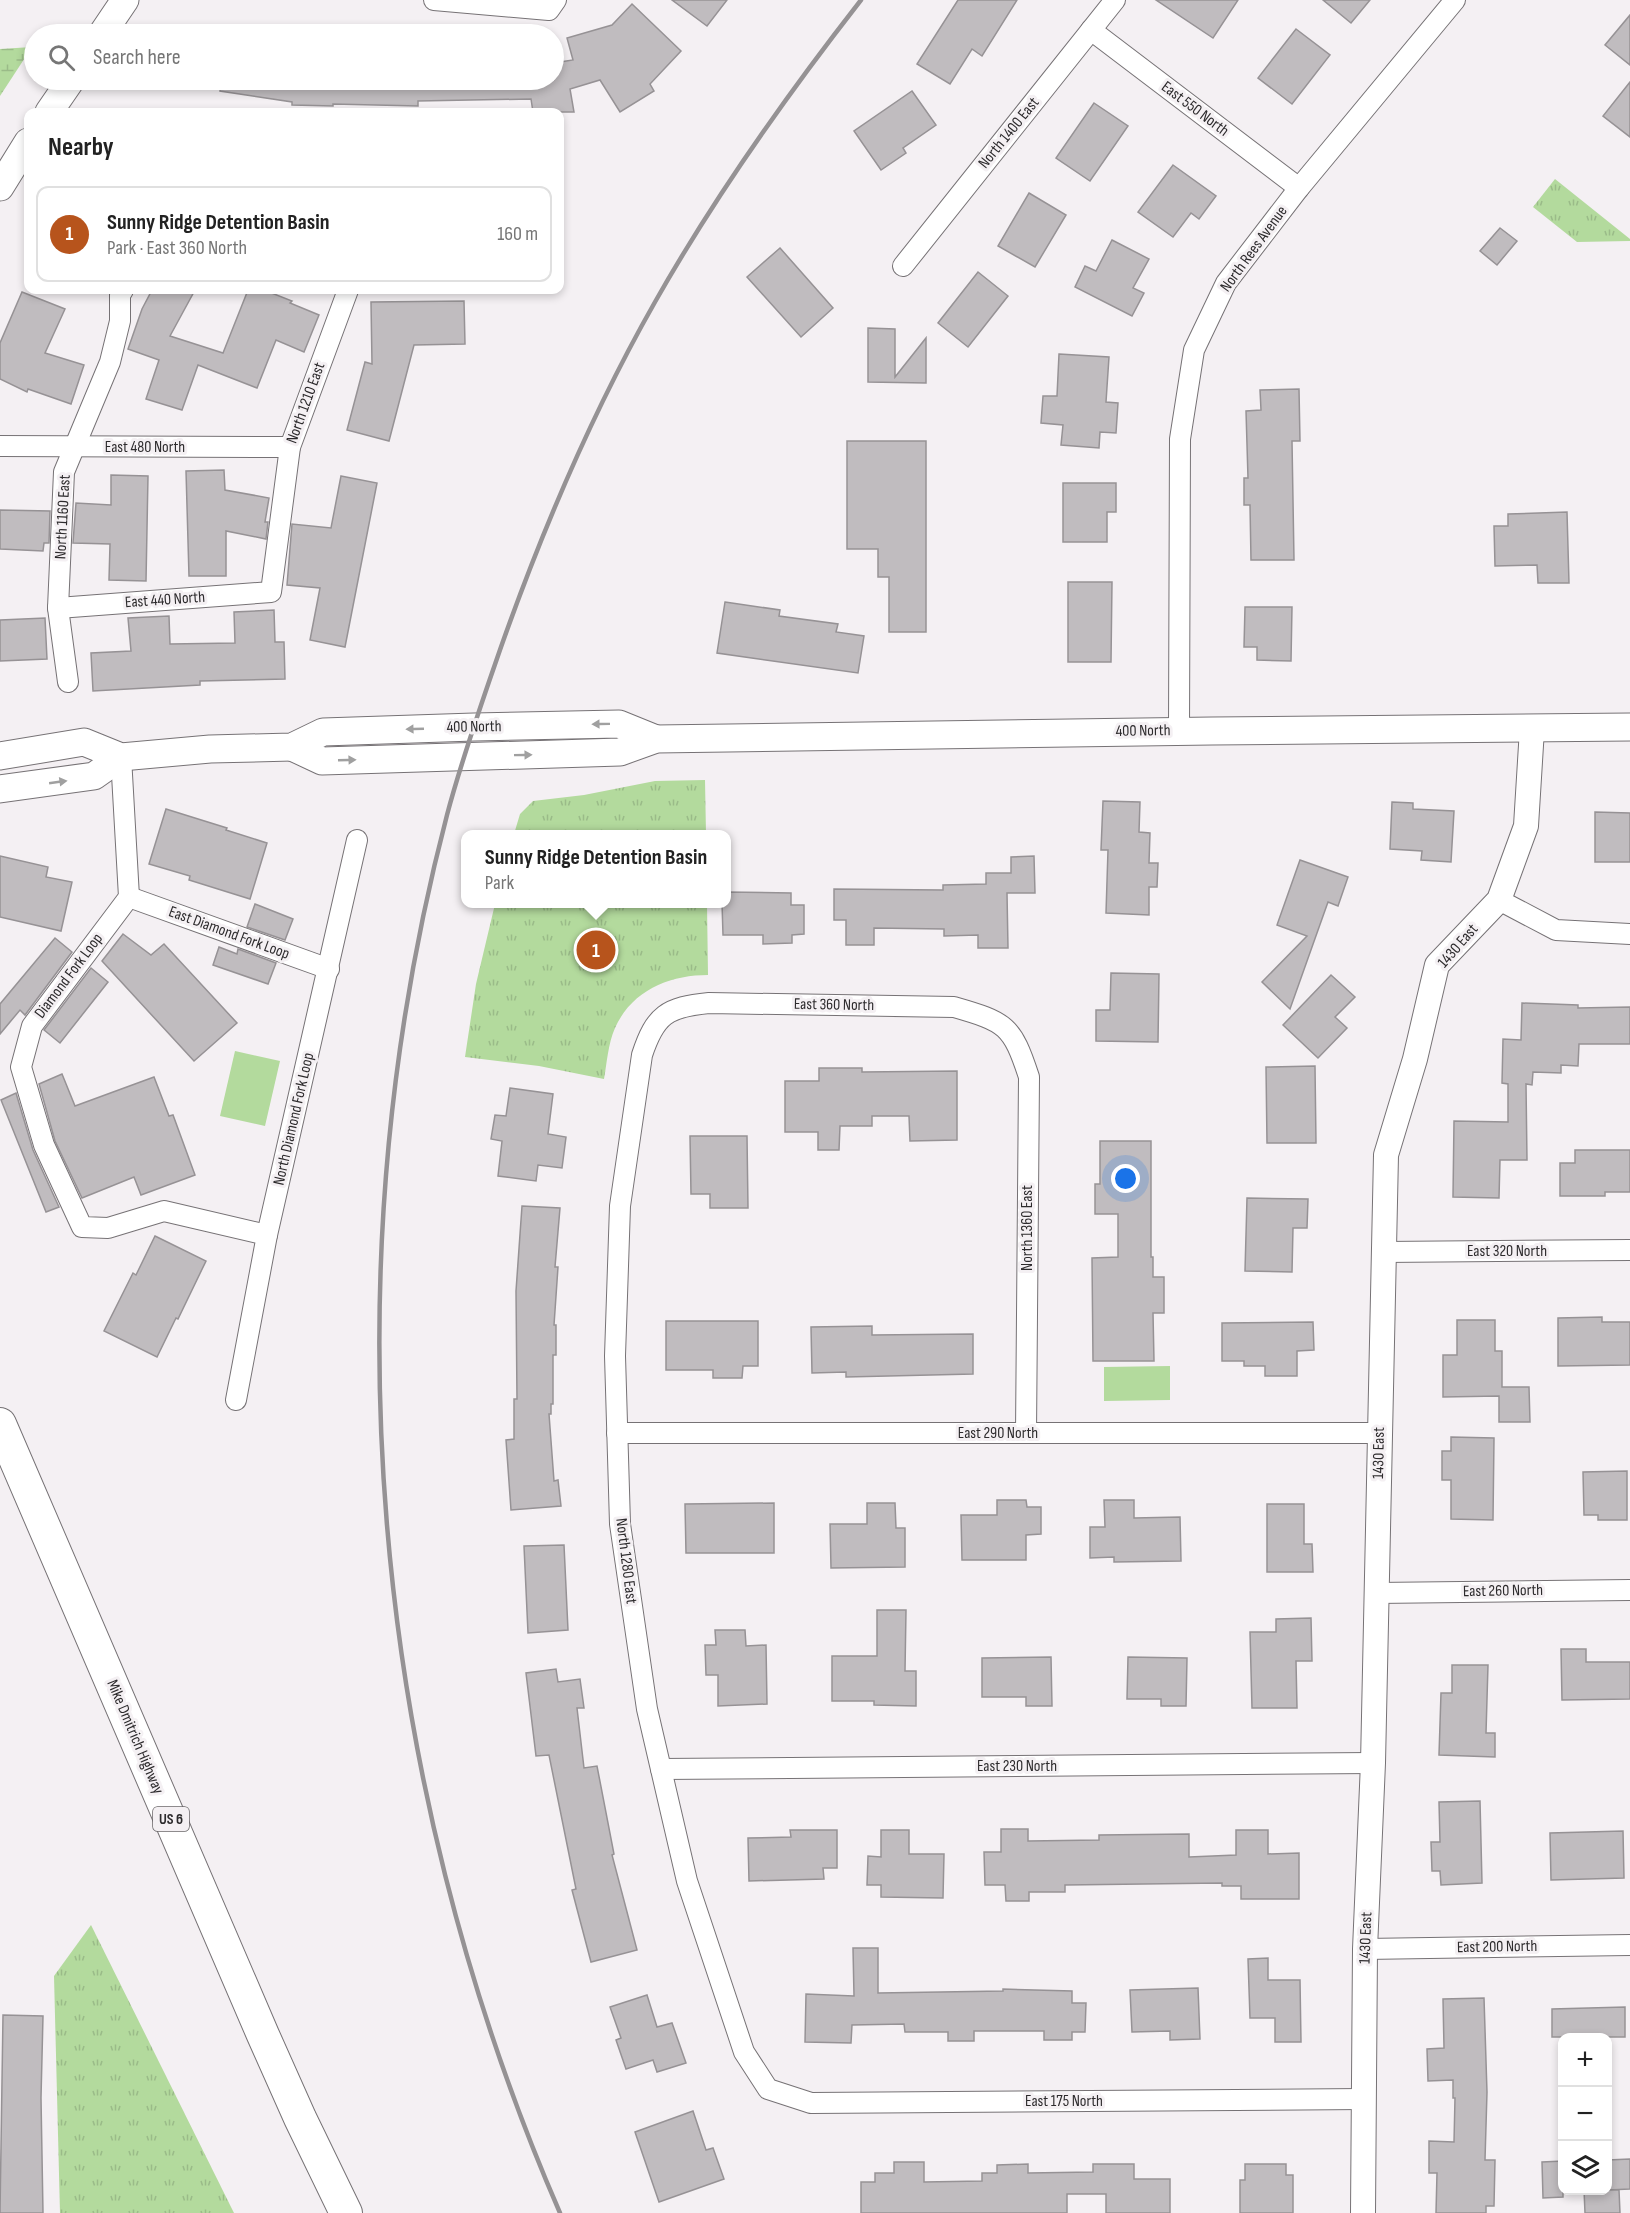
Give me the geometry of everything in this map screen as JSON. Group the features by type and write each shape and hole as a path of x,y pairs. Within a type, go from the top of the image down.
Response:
{"highway":[{"name":"Mike Dmitrich Highway","path":"0,1424 282,2078 346,2213"}],"main road":[{"path":"109,24 125,0"},
{"path":"52,108 64,90"},
{"path":"0,187 24,148"},
{"name":"400 North","path":"121,757 210,749 292,747 322,761 620,752 657,739 1630,727"},
{"path":"0,756 84,742 121,757"},
{"path":"0,789 94,776 121,757"}],"street":[{"path":"434,0 553,5"},
{"name":"North 1400 East","path":"903,266 1115,0"},
{"name":"North Rees Avenue","path":"1179,731 1180,439 1194,350 1226,283 1299,188 1455,0"},
{"name":"East 550 North","path":"1091,30 1299,188"},
{"name":"North 1160 East","path":"68,682 58,608 64,472 110,362 120,321 121,294"},
{"name":"North 1210 East","path":"271,592 290,447 347,294"},
{"name":"East 480 North","path":"0,446 290,447"},
{"name":"East 440 North","path":"58,608 271,592"},
{"name":"1430 East","path":"1364,2213 1365,1950 1373,1763 1386,1155 1415,1059 1437,965 1499,900 1526,826 1532,729"},
{"path":"121,757 129,897"},
{"name":"North Diamond Fork Loop","path":"236,1400 267,1235 357,840"},
{"name":"East Diamond Fork Loop","path":"129,897 329,969"},
{"name":"Diamond Fork Loop","path":"129,897 32,1026 21,1067 44,1145 82,1227 108,1228 164,1211 267,1235"},
{"path":"1499,900 1556,930 1630,934"},
{"name":"East 360 North","path":"661,1018 683,1006 709,1004 945,1006 984,1015 1006,1027"},
{"name":"North 1280 East","path":"661,1018 650,1032 642,1055 620,1206 615,1356 620,1524 647,1709 687,1881 744,2052 768,2089"},
{"name":"North 1360 East","path":"1006,1027 1020,1049 1029,1077 1026,1433"},
{"name":"East 320 North","path":"1384,1251 1630,1250"},
{"name":"East 290 North","path":"617,1433 1379,1433"},
{"name":"East 260 North","path":"1376,1593 1630,1590"},
{"name":"East 230 North","path":"661,1769 1373,1763"},
{"name":"East 200 North","path":"1365,1950 1630,1945"},
{"name":"East 175 North","path":"768,2089 811,2103 1363,2099"}],"green space":[{"path":"24,48 24,59 0,96 0,49"},
{"path":"1555,179 1630,241 1577,242 1533,207"},
{"path":"705,780 706,830 515,830 520,814 533,801 584,795 655,781"},
{"path":"494,908 707,908 708,975 666,982 654,987 631,1004 615,1028 609,1047 604,1079 539,1066 465,1057 476,984"},
{"path":"235,1051 280,1061 265,1126 220,1116"},
{"path":"1170,1366 1170,1400 1104,1401 1104,1367"},
{"path":"91,1925 234,2213 60,2213 54,1976"}],"building":[{"path":"672,0 727,0 707,26"},
{"path":"958,0 1017,0 982,56 972,49 950,84 917,64"},
{"path":"1156,0 1238,0 1213,38"},
{"path":"1323,0 1370,0 1351,23"},
{"path":"632,4 681,51 650,84 654,91 620,112 600,80 570,89 574,112 564,112 564,108 532,108 531,99 418,101 418,106 292,105 292,102 220,91 564,90 564,61 573,60 567,38 612,25"},
{"path":"1630,15 1630,65 1605,45"},
{"path":"1296,29 1330,55 1292,104 1258,78"},
{"path":"1630,82 1630,137 1603,116"},
{"path":"912,91 936,125 903,148 906,153 881,170 854,131"},
{"path":"1094,103 1128,126 1090,181 1056,158"},
{"path":"1173,165 1216,196 1199,219 1191,213 1173,237 1138,212"},
{"path":"1029,193 1066,215 1035,267 998,246"},
{"path":"1500,228 1517,241 1497,265 1480,251"},
{"path":"1112,240 1149,259 1133,288 1144,293 1132,316 1075,287 1085,266 1096,271"},
{"path":"780,248 833,308 801,337 747,277"},
{"path":"978,272 1008,296 968,347 938,323"},
{"path":"22,292 65,309 45,353 84,365 71,404 28,389 27,392 0,379 0,343"},
{"path":"150,294 193,294 170,336 223,353 246,294 274,294 319,315 304,352 276,340 257,388 198,365 182,410 146,399 159,360 128,349"},
{"path":"464,301 465,344 414,345 389,441 347,430 365,362 372,364 371,302"},
{"path":"868,328 895,329 895,377 926,338 926,383 868,382"},
{"path":"1059,354 1109,357 1106,402 1118,403 1116,433 1100,432 1099,448 1061,445 1063,425 1041,423 1043,396 1057,396"},
{"path":"1299,389 1300,441 1292,441 1294,560 1251,560 1250,505 1244,505 1244,478 1248,478 1246,411 1261,410 1260,390"},
{"path":"847,441 926,441 926,632 889,632 889,577 878,577 878,549 847,549"},
{"path":"224,470 225,490 269,498 265,522 268,522 266,539 226,531 226,576 189,576 186,471"},
{"path":"111,475 148,476 146,581 109,580 110,544 73,543 76,503 111,505"},
{"path":"341,476 377,483 345,647 310,640 320,588 287,585 292,524 331,528"},
{"path":"1063,483 1116,483 1116,512 1107,512 1107,542 1063,542"},
{"path":"0,510 50,511 49,543 44,543 43,551 0,549"},
{"path":"1567,512 1569,583 1538,583 1537,565 1495,566 1494,526 1508,526 1508,514"},
{"path":"1068,582 1112,582 1111,662 1068,662"},
{"path":"725,602 780,610 779,616 838,624 836,632 864,636 858,673 717,653"},
{"path":"1245,607 1292,607 1291,661 1257,660 1257,647 1244,647"},
{"path":"274,610 275,642 284,642 285,679 200,681 200,685 93,691 91,653 131,651 128,618 169,616 170,644 235,643 234,612"},
{"path":"45,618 47,659 0,661 0,620"},
{"path":"1103,801 1140,802 1139,832 1150,833 1149,863 1158,863 1157,887 1149,887 1149,915 1106,913 1108,850 1101,850"},
{"path":"1392,802 1413,803 1413,809 1454,811 1451,862 1421,860 1422,851 1390,849"},
{"path":"166,809 267,843 250,899 189,880 190,876 149,864"},
{"path":"1595,812 1630,813 1630,862 1595,862"},
{"path":"0,856 48,867 46,877 72,882 61,931 0,917"},
{"path":"1034,856 1035,893 1007,893 1008,948 978,948 978,935 944,936 944,929 874,928 874,945 846,945 846,920 834,920 834,889 943,890 943,885 986,884 986,873 1011,873 1011,857"},
{"path":"1300,860 1348,877 1338,906 1328,902 1290,1009 1262,982 1307,936 1277,925"},
{"path":"731,892 791,893 791,905 804,905 804,934 792,935 792,943 763,944 763,935 723,935 722,908 731,908"},
{"path":"255,904 293,919 285,940 247,927"},
{"path":"123,934 151,955 164,944 237,1023 194,1061 102,961"},
{"path":"55,938 72,952 25,1015 20,1010 0,1034 0,1004"},
{"path":"219,947 237,954 238,949 276,963 268,984 213,965"},
{"path":"91,968 108,982 60,1043 44,1030"},
{"path":"1111,973 1159,974 1158,1042 1096,1041 1096,1010 1110,1010"},
{"path":"1331,975 1355,997 1335,1017 1347,1028 1318,1058 1283,1025"},
{"path":"1522,1003 1578,1005 1578,1008 1630,1007 1630,1044 1579,1044 1578,1066 1561,1065 1561,1073 1533,1072 1532,1085 1526,1084 1527,1160 1500,1160 1499,1198 1453,1197 1454,1121 1508,1122 1508,1084 1502,1083 1503,1039 1521,1040"},
{"path":"1315,1066 1316,1143 1267,1143 1266,1067"},
{"path":"819,1068 862,1068 862,1072 957,1071 957,1140 910,1141 909,1116 872,1116 872,1126 840,1126 839,1150 818,1150 818,1132 785,1132 785,1081 819,1081"},
{"path":"62,1074 75,1106 154,1077 169,1116 173,1115 195,1175 141,1195 134,1177 82,1198 55,1141 39,1084"},
{"path":"510,1088 553,1094 548,1134 566,1137 562,1168 538,1165 536,1181 498,1176 502,1141 491,1139 495,1115 506,1116"},
{"path":"16,1093 33,1150 59,1207 46,1212 1,1100"},
{"path":"690,1136 747,1136 748,1208 710,1208 710,1194 691,1194"},
{"path":"1100,1141 1151,1141 1151,1257 1153,1257 1153,1277 1164,1277 1164,1313 1153,1313 1154,1361 1093,1361 1092,1258 1118,1257 1118,1214 1095,1214 1095,1184 1100,1184"},
{"path":"1575,1150 1630,1150 1630,1192 1605,1192 1605,1196 1560,1196 1560,1163 1575,1163"},
{"path":"1247,1198 1308,1199 1307,1228 1293,1228 1292,1272 1245,1271"},
{"path":"522,1206 560,1208 555,1267 558,1267 554,1325 556,1325 556,1355 553,1355 553,1404 551,1404 551,1414 549,1414 554,1481 558,1480 561,1506 511,1510 506,1440 514,1439 514,1399 517,1399 516,1291"},
{"path":"155,1236 206,1261 157,1357 104,1331 133,1273 136,1275"},
{"path":"1602,1317 1602,1322 1630,1322 1630,1365 1558,1366 1558,1318"},
{"path":"1457,1320 1495,1320 1495,1351 1502,1351 1502,1387 1529,1387 1530,1422 1499,1422 1499,1396 1443,1397 1443,1355 1457,1355"},
{"path":"666,1321 758,1321 758,1366 743,1366 742,1378 713,1378 713,1370 666,1370"},
{"path":"1313,1322 1314,1350 1297,1351 1297,1376 1265,1376 1265,1366 1244,1366 1244,1361 1222,1361 1222,1323"},
{"path":"872,1326 872,1335 973,1334 973,1374 846,1377 846,1372 812,1373 811,1327"},
{"path":"1451,1437 1494,1438 1493,1520 1451,1519 1451,1480 1442,1480 1442,1451 1451,1451"},
{"path":"1627,1471 1627,1520 1598,1520 1598,1515 1584,1515 1583,1472"},
{"path":"997,1500 1026,1500 1027,1507 1041,1507 1041,1534 1026,1535 1026,1560 962,1560 961,1515 997,1515"},
{"path":"1104,1500 1134,1500 1134,1518 1180,1517 1181,1561 1114,1562 1114,1557 1090,1558 1090,1527 1105,1527"},
{"path":"774,1503 774,1553 686,1553 685,1504"},
{"path":"867,1503 895,1503 896,1528 905,1528 905,1567 831,1568 830,1524 867,1524"},
{"path":"1267,1504 1304,1504 1304,1544 1312,1544 1313,1572 1267,1572"},
{"path":"564,1545 568,1630 528,1633 524,1546"},
{"path":"877,1610 906,1610 905,1671 916,1671 916,1706 874,1705 874,1701 832,1701 832,1656 877,1656"},
{"path":"1311,1618 1312,1661 1296,1661 1297,1708 1252,1708 1250,1632 1276,1632 1276,1619"},
{"path":"715,1630 745,1630 746,1646 766,1645 767,1704 718,1706 718,1675 706,1675 705,1645 716,1645"},
{"path":"1561,1649 1586,1649 1586,1662 1630,1662 1630,1699 1562,1700"},
{"path":"1051,1657 1052,1706 1026,1706 1026,1697 982,1697 982,1658"},
{"path":"1128,1657 1187,1658 1186,1706 1161,1706 1161,1699 1127,1699"},
{"path":"1452,1665 1488,1665 1486,1733 1495,1733 1495,1757 1439,1755 1441,1693 1452,1693"},
{"path":"556,1669 558,1682 580,1679 584,1708 577,1708 584,1768 597,1766 614,1854 612,1855 637,1950 591,1962 572,1890 576,1889 549,1755 536,1756 526,1673"},
{"path":"1480,1801 1482,1883 1441,1885 1440,1871 1432,1871 1431,1842 1440,1842 1439,1802"},
{"path":"1001,1829 1028,1829 1028,1841 1099,1840 1099,1835 1189,1834 1189,1857 1236,1855 1236,1830 1268,1830 1268,1854 1299,1853 1299,1899 1241,1899 1241,1886 1222,1886 1222,1883 1065,1885 1065,1892 1029,1892 1029,1901 1006,1901 1005,1885 985,1885 984,1852 1001,1852"},
{"path":"790,1830 837,1830 837,1868 823,1868 824,1879 749,1881 748,1838 791,1837"},
{"path":"881,1830 909,1830 909,1854 944,1854 943,1898 881,1897 881,1885 867,1885 868,1856 881,1857"},
{"path":"1623,1831 1624,1878 1551,1880 1550,1833"},
{"path":"853,1948 878,1948 878,1993 1003,1991 1003,1989 1072,1991 1072,2003 1086,2003 1085,2032 1072,2032 1072,2040 1044,2040 1044,2031 974,2031 974,2041 948,2041 948,2032 905,2032 904,2024 852,2025 851,2043 805,2042 806,1994 854,1996"},
{"path":"1268,1958 1268,1980 1300,1980 1301,2042 1275,2042 1275,2018 1250,2018 1248,1959"},
{"path":"1198,1988 1200,2039 1170,2040 1170,2031 1132,2032 1130,1990"},
{"path":"647,1995 657,2027 672,2023 686,2063 657,2072 653,2060 626,2069 616,2040 621,2038 610,2007"},
{"path":"1484,1998 1487,2092 1485,2160 1495,2160 1494,2206 1486,2206 1486,2213 1436,2213 1437,2173 1429,2173 1429,2141 1454,2142 1455,2098 1453,2098 1453,2080 1428,2081 1427,2049 1444,2048 1443,1999"},
{"path":"1625,2007 1625,2037 1612,2037 1612,2033 1558,2033 1558,2037 1552,2037 1552,2009"},
{"path":"3,2015 43,2016 41,2098 43,2213 0,2213"},
{"path":"693,2111 706,2150 713,2148 724,2179 659,2202 635,2132"},
{"path":"1630,2159 1630,2189 1612,2190 1612,2160"},
{"path":"1558,2161 1558,2195 1563,2195 1563,2197 1543,2198 1542,2162"},
{"path":"894,2162 924,2162 924,2182 982,2181 982,2173 997,2173 997,2165 1028,2164 1028,2173 1093,2172 1093,2164 1134,2164 1134,2179 1170,2179 1170,2213 1106,2213 1106,2194 1067,2194 1067,2213 861,2213 861,2182 875,2182 875,2173 894,2173"},
{"path":"1245,2164 1286,2164 1286,2175 1293,2175 1293,2213 1240,2213 1240,2180 1245,2180"},
{"path":"1612,2190 1619,2190 1620,2213 1585,2213 1584,2195 1612,2195"}],"railway":[{"path":"560,2213 496,2046 445,1875 409,1701 387,1524 379,1346 387,1167 409,990 447,815 466,751 534,558 570,471 632,343 702,224 779,110 861,0"}],"place":[{"name":"Sunny Ridge Detention Basin","path":"596,950"}]}
